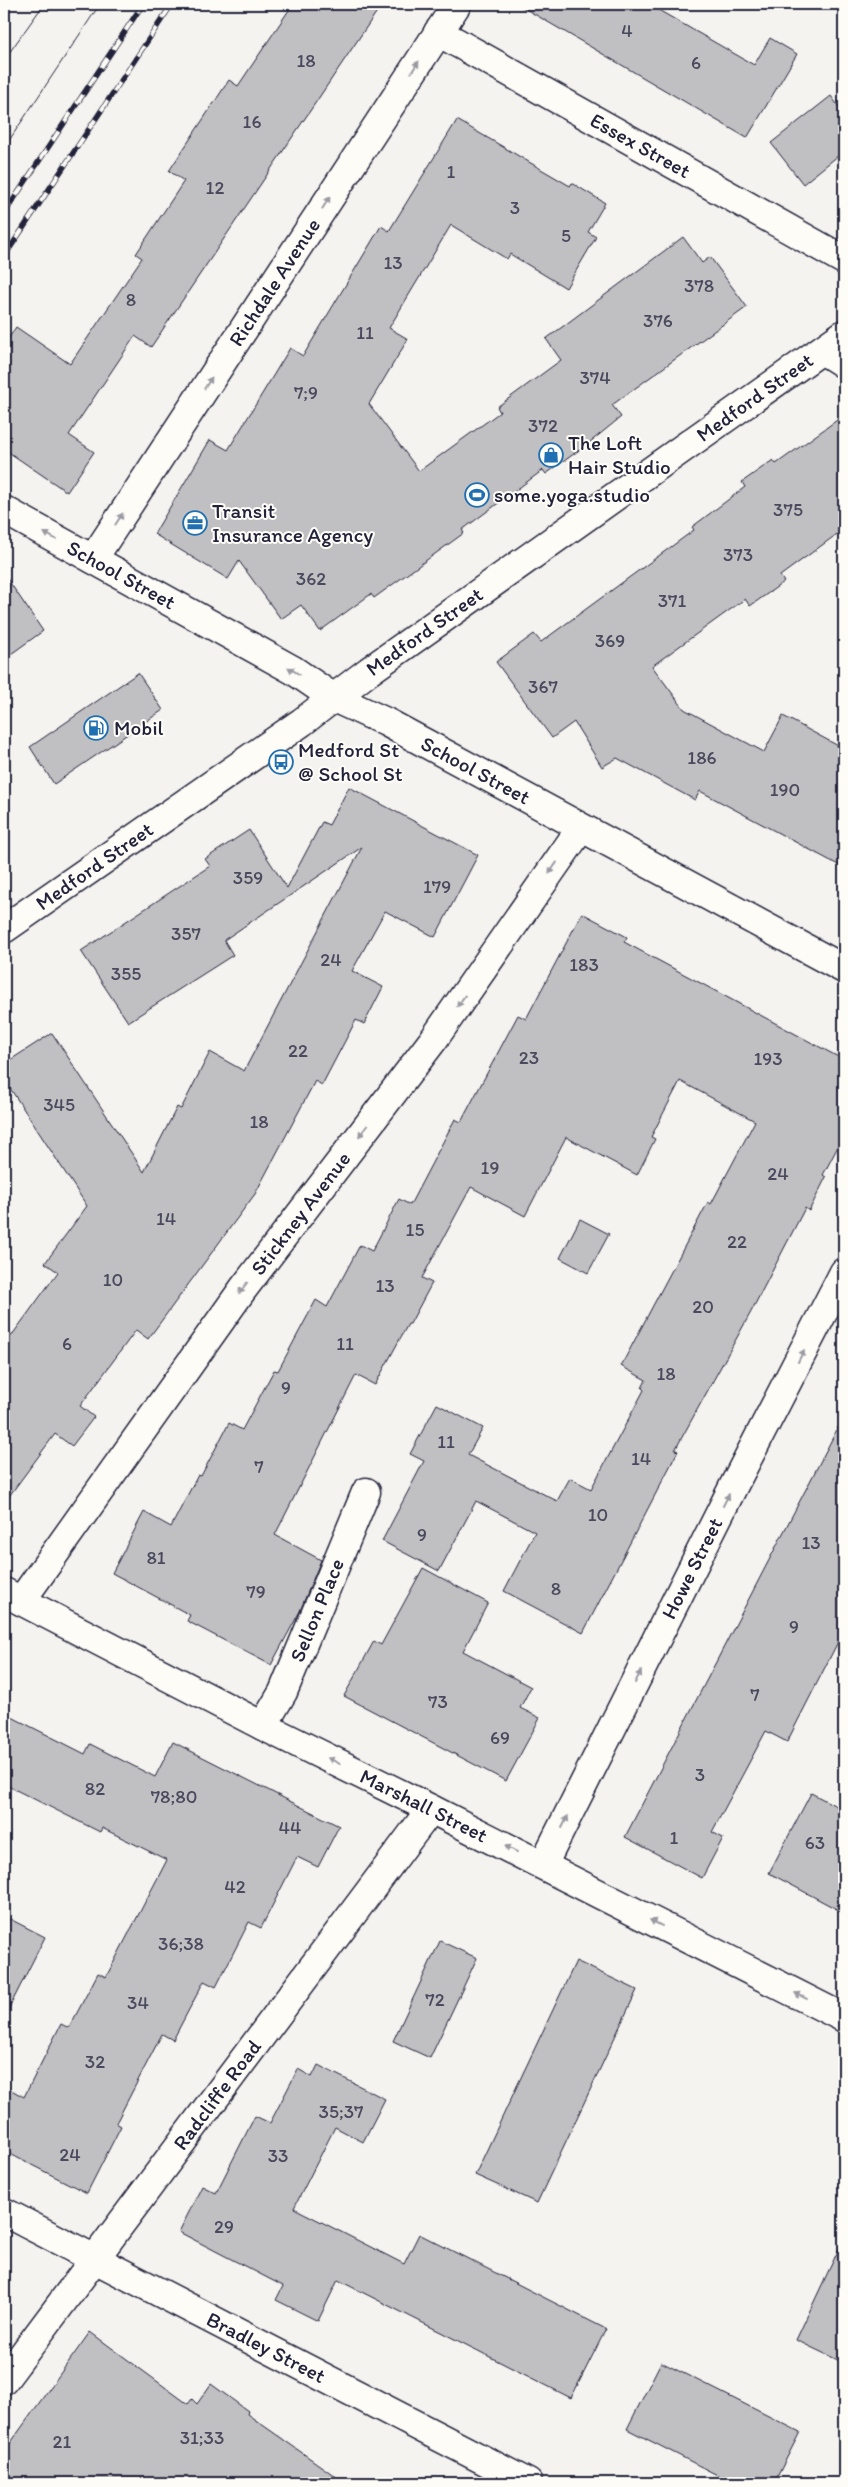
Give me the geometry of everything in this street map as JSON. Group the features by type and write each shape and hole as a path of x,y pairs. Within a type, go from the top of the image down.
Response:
{"street":[{"name":"Richdale Avenue","path":"93,559 457,4"},
{"name":"Essex Street","path":"438,32 844,260"},
{"name":"Medford Street","path":"4,929 334,698 833,357 844,334"},
{"name":"School Street","path":"4,510 293,670 334,698 386,722 844,969"},
{"name":"Stickney Avenue","path":"12,1596 243,1288 434,1039 582,828"},
{"name":"Howe Street","path":"543,1866 733,1487 844,1272"},
{"name":"Sellon Place","path":"263,1726 282,1692 366,1492"},
{"name":"Marshall Street","path":"12,1596 263,1726 844,2018"},
{"name":"Radcliffe Road","path":"4,2380 431,1809"},
{"name":"Bradley Street","path":"4,2212 528,2483"}],"building":[{"path":"293,4 382,4 151,347 135,336 69,435 94,452 67,492 4,449 4,345 16,327 70,364 142,258 136,254 184,181 169,171 229,80 238,86"},
{"path":"517,4 648,4 754,65 770,38 797,54 747,138"},
{"path":"831,96 844,114 844,151 803,184 771,143"},
{"path":"457,120 570,186 572,183 605,203 588,232 596,237 566,288 510,254 507,259 451,225 389,328 408,339 369,404 419,471 500,412 497,407 561,360 546,339 683,237 702,263 710,257 747,307 612,405 621,417 589,443 546,474 543,470 462,530 464,533 374,598 371,594 320,631 301,605 281,619 239,561 228,579 154,534 210,440 228,450 290,348 303,356 381,226 389,231"},
{"path":"844,415 844,529 780,576 784,582 750,606 745,599 652,666 684,709 764,752 783,716 844,749 844,868 700,791 695,800 617,758 602,767 574,722 552,738 496,662 534,634 541,642 694,530 692,527 745,487 742,482 773,460 776,464"},
{"path":"4,574 43,631 4,659"},
{"name":"Mobil","path":"138,673 163,710 54,784 30,747"},
{"path":"349,787 478,855 435,937 385,911 352,971 383,987 364,1024 356,1020 322,1085 315,1081 255,1194 148,1339 136,1330 80,1406 94,1417 72,1446 55,1434 4,1503 4,1346 58,1272 45,1263 87,1206 4,1079 4,1064 52,1033 144,1172 177,1107 181,1109 210,1052 244,1071 362,847 224,940 233,955 128,1022 81,951 210,866 205,859 249,830 287,888 322,822 329,825"},
{"path":"582,913 627,937 624,942 844,1060 844,1135 823,1175 826,1177 809,1211 805,1208 751,1312 675,1450 678,1451 583,1633 504,1591 535,1532 476,1501 439,1571 382,1541 424,1461 410,1454 437,1404 483,1428 468,1455 557,1501 570,1478 591,1489 644,1390 642,1388 646,1380 621,1366 708,1202 711,1204 755,1121 680,1081 651,1137 655,1139 637,1175 566,1137 525,1216 471,1187 422,1278 432,1283 410,1324 408,1324 375,1385 356,1375 275,1535 321,1560 300,1611 271,1665 187,1621 190,1615 112,1573 144,1512 171,1527 198,1475 201,1476 229,1423 242,1430 274,1370 278,1371 316,1300 327,1307 360,1245 372,1251 399,1199 410,1205 455,1119 461,1122 518,1015 526,1019"},
{"path":"580,1219 609,1234 588,1273 560,1258"},
{"path":"844,1416 844,1630 787,1742 766,1731 712,1832 723,1838 702,1878 625,1837"},
{"path":"423,1568 488,1603 463,1651 531,1687 520,1708 540,1718 506,1781 344,1696 374,1641 381,1645"},
{"path":"4,1713 85,1754 90,1744 155,1777 173,1742 339,1826 318,1867 297,1857 261,1928 249,1922 216,1987 204,1981 173,2040 162,2034 116,2123 121,2126 87,2193 4,2151 4,2086 24,2097 61,2024 69,2028 98,1973 106,1977 167,1860 102,1828 100,1832 4,1784"},
{"path":"811,1793 844,1810 844,1913 769,1873"},
{"path":"4,1916 45,1937 4,2018"},
{"path":"440,1941 477,1958 430,2058 393,2041"},
{"path":"576,1961 637,1990 537,2203 475,2175"},
{"path":"318,2065 385,2099 363,2142 335,2127 294,2208 404,2264 419,2234 606,2329 571,2398 338,2280 318,2321 276,2300 283,2286 179,2232 202,2186 216,2193 255,2116 270,2123 298,2069 312,2077"},
{"path":"844,2238 844,2363 796,2340"},
{"path":"90,2332 188,2404 192,2399 197,2404 211,2384 248,2411 247,2414 345,2483 4,2483 4,2452"},
{"path":"661,2362 800,2432 774,2483 733,2483 627,2429"}],"tram line":[{"path":"4,60 44,4"},
{"path":"4,148 100,4"}],"railway":[{"path":"4,214 143,4"},
{"path":"4,257 172,4"}],"place":[{"name":"The Loft Hair Studio","path":"551,455"},
{"name":"some.yoga.studio","path":"477,495"},
{"name":"Transit Insurance Agency","path":"195,523"},
{"name":"Mobil","path":"96,728"},
{"name":"Medford St @ School St","path":"281,762"}]}
